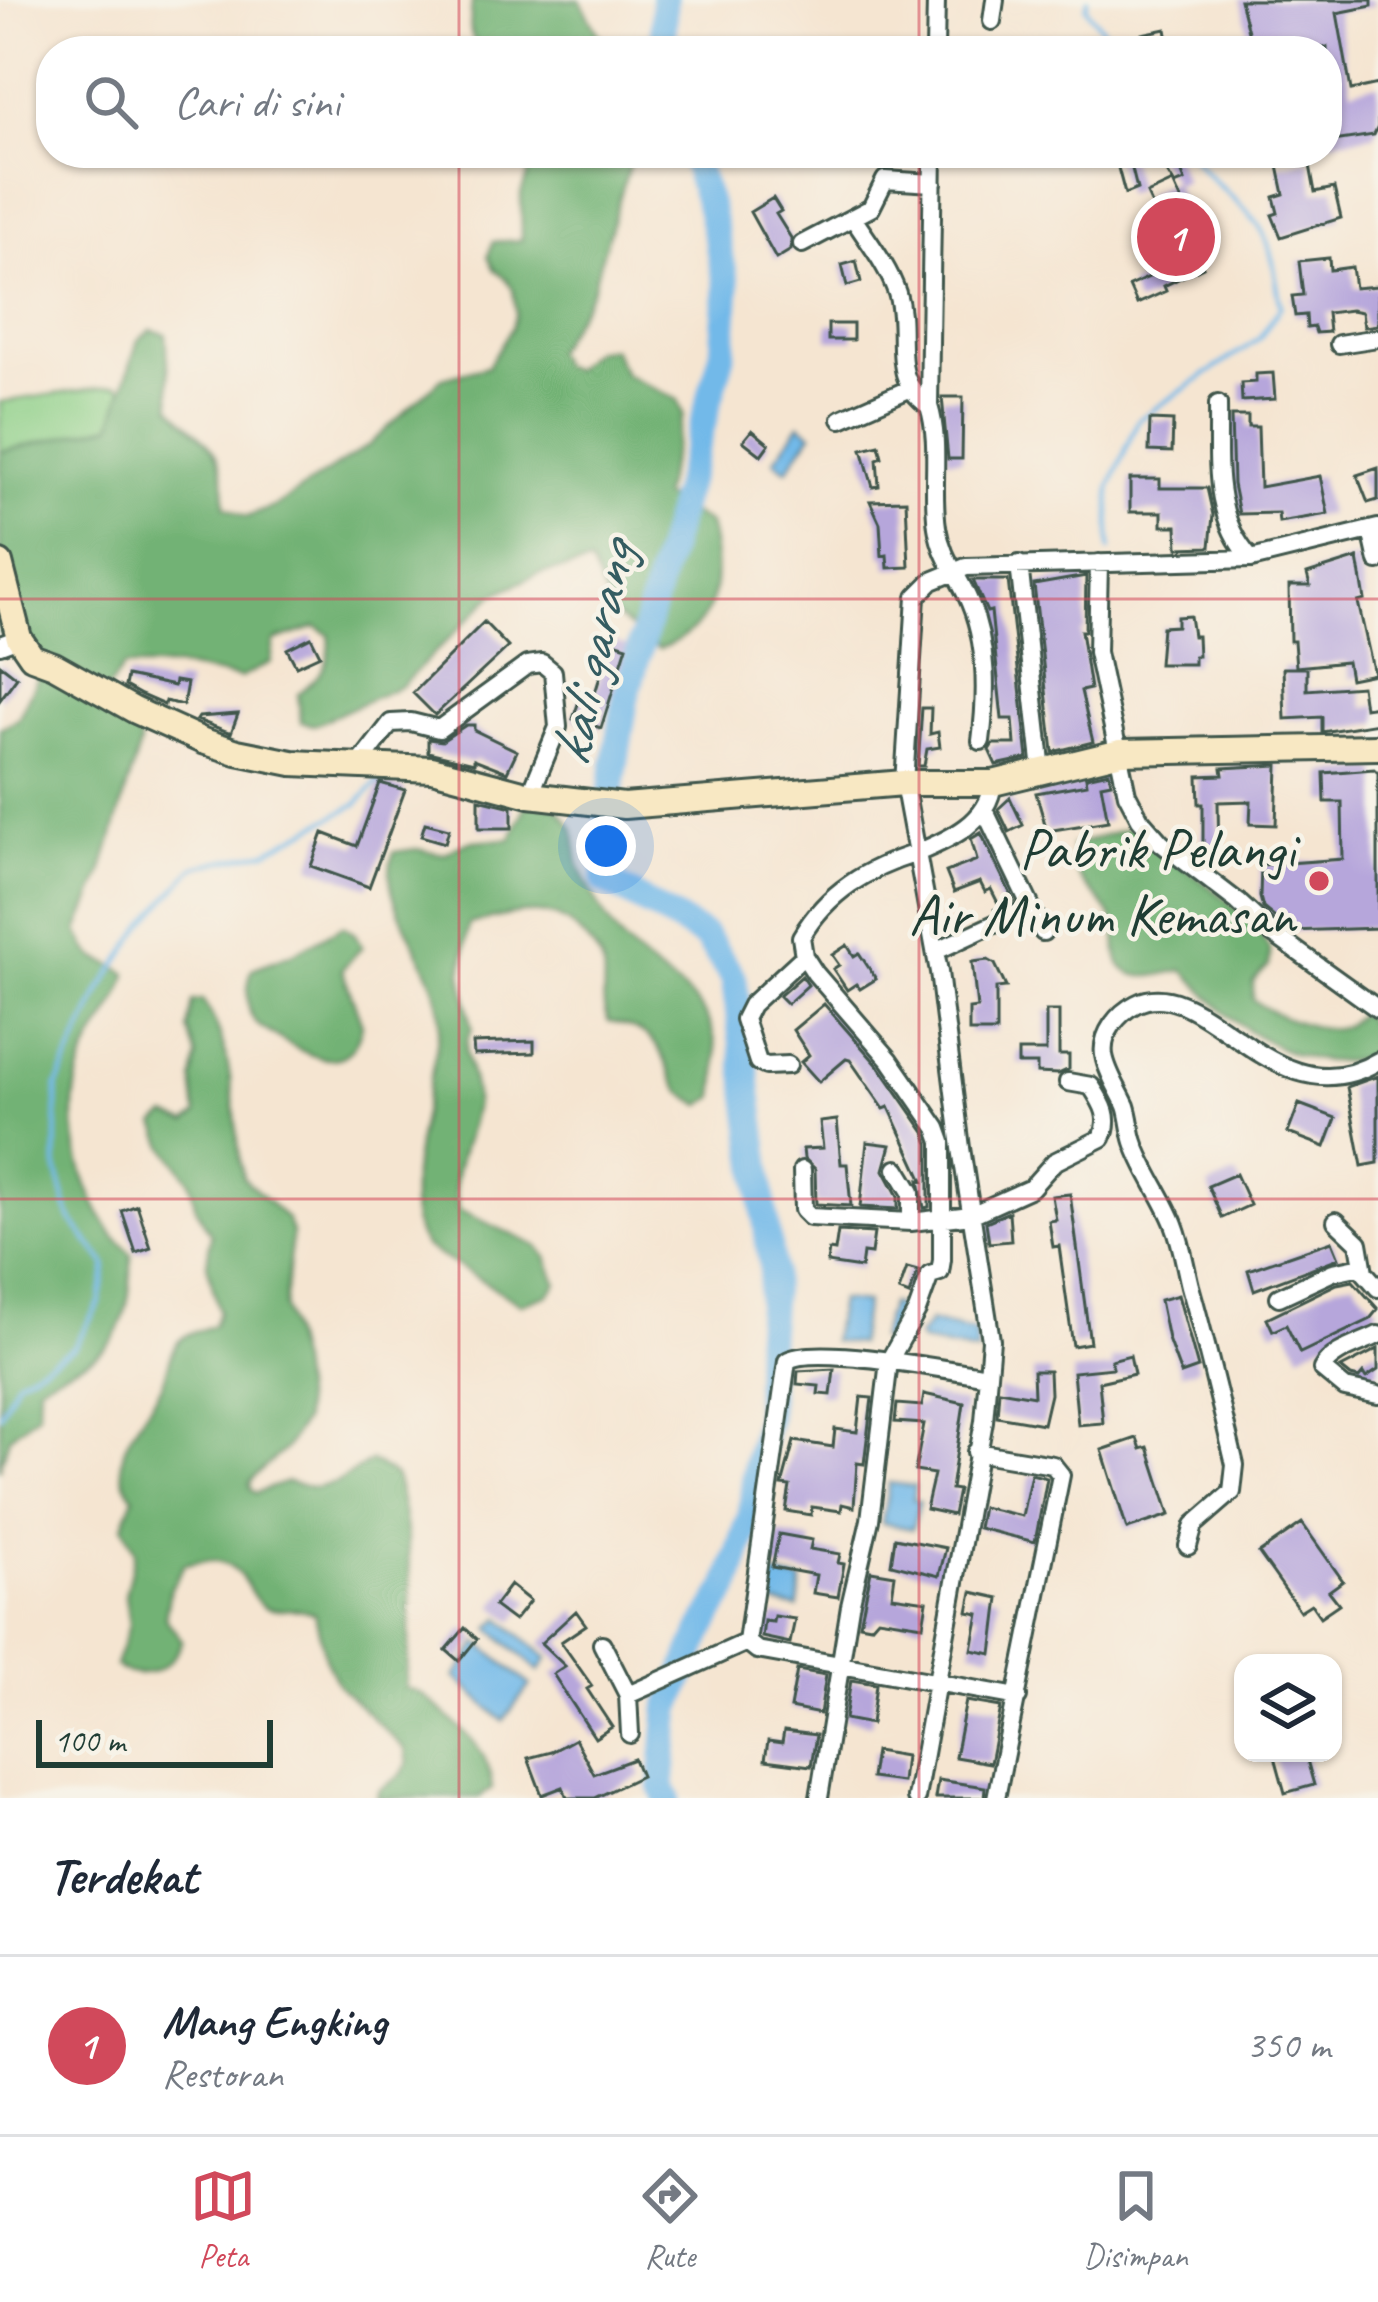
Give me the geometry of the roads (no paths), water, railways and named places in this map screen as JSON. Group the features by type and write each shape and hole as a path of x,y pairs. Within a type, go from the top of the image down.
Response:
{"street":[{"path":"935,36 936,0"},
{"path":"992,20 995,0"},
{"path":"933,168 929,406 934,427 934,508 943,559 968,597 981,648 987,697 981,741"},
{"path":"802,244 871,208 885,180 933,184"},
{"path":"853,218 895,286 905,383 929,406"},
{"path":"1339,344 1378,338"},
{"path":"841,419 909,389"},
{"path":"1217,404 1222,512 1228,529 1251,559"},
{"path":"916,1798 984,1421 991,1325 971,1215 936,952 904,783 916,597 922,588 952,570 1251,559 1374,529 1378,561"},
{"path":"1099,562 1097,652 1127,794 1140,819 1161,843 1313,966 1378,1010"},
{"path":"0,563 9,642 32,658 203,741 292,763 432,769 568,800 624,806 904,783 993,783 1120,752 1378,747"},
{"path":"1019,564 1042,771"},
{"path":"379,767 391,723 439,729 527,665 542,663 553,672 560,717 532,789"},
{"path":"819,1798 839,1664 870,1520 890,1361 930,1275 940,1272 944,1221 942,1142 937,1128 890,1060 804,956 801,937 832,897 868,872 964,829 984,809 993,783"},
{"path":"984,809 1043,932"},
{"path":"936,952 1031,907"},
{"path":"788,1065 758,1062 744,1019 751,1005 804,956"},
{"path":"1188,1546 1193,1526 1232,1492 1234,1465 1175,1226 1135,1144 1130,1117 1104,1053 1109,1029 1143,1000 1174,1000 1281,1066 1335,1076 1352,1074 1378,1061"},
{"path":"802,1170 803,1210 810,1217 911,1222 971,1215 1031,1188 1054,1162 1102,1138 1108,1117 1101,1101 1090,1086 1068,1082"},
{"path":"897,1169 911,1192 911,1222"},
{"path":"1336,1221 1359,1243 1362,1266 1378,1288"},
{"path":"1279,1297 1333,1272 1362,1266"},
{"path":"1378,1335 1335,1355 1322,1369 1345,1388 1378,1395"},
{"path":"747,1642 787,1361 802,1354 987,1376"},
{"path":"976,1452 1054,1465 1060,1471 996,1798"},
{"path":"747,1642 757,1650 1018,1697"},
{"path":"628,1695 747,1642"},
{"path":"602,1644 628,1695 630,1734"}],"water":[{"path":"800,424 812,433 787,470 774,461"},
{"path":"839,1300 865,1303 858,1344 832,1341"},
{"path":"890,1304 911,1312 889,1342 879,1339"},
{"path":"930,1322 975,1332 977,1353 921,1342 918,1337"},
{"path":"889,1483 914,1486 913,1500 919,1502 912,1529 882,1523"},
{"path":"764,1577 802,1581 798,1608 774,1604 762,1596"},
{"path":"500,1618 548,1658 539,1671 490,1628"},
{"path":"479,1643 530,1685 503,1721 455,1677"}],"waterway":[{"name":"kali garang","path":"663,36 664,0"},
{"path":"1088,0 1086,8 1108,36"},
{"name":"kali garang","path":"668,1798 662,1787 669,1709 701,1632 728,1587 751,1514 767,1418 772,1270 734,979 706,937 605,880 610,797 626,697 723,352 727,285 696,168"},
{"path":"1110,550 1110,488 1138,420 1259,339 1281,306 1266,239 1202,168"},
{"path":"0,1415 17,1380 74,1347 100,1302 106,1265 70,1218 56,1166 57,1086 101,989 144,924 195,867 267,851 357,804 384,775"}],"place":[{"name":"Mang Engking","path":"1176,237"},
{"name":"Pabrik Pelangi Air Minum Kemasan","path":"1319,881"}]}
